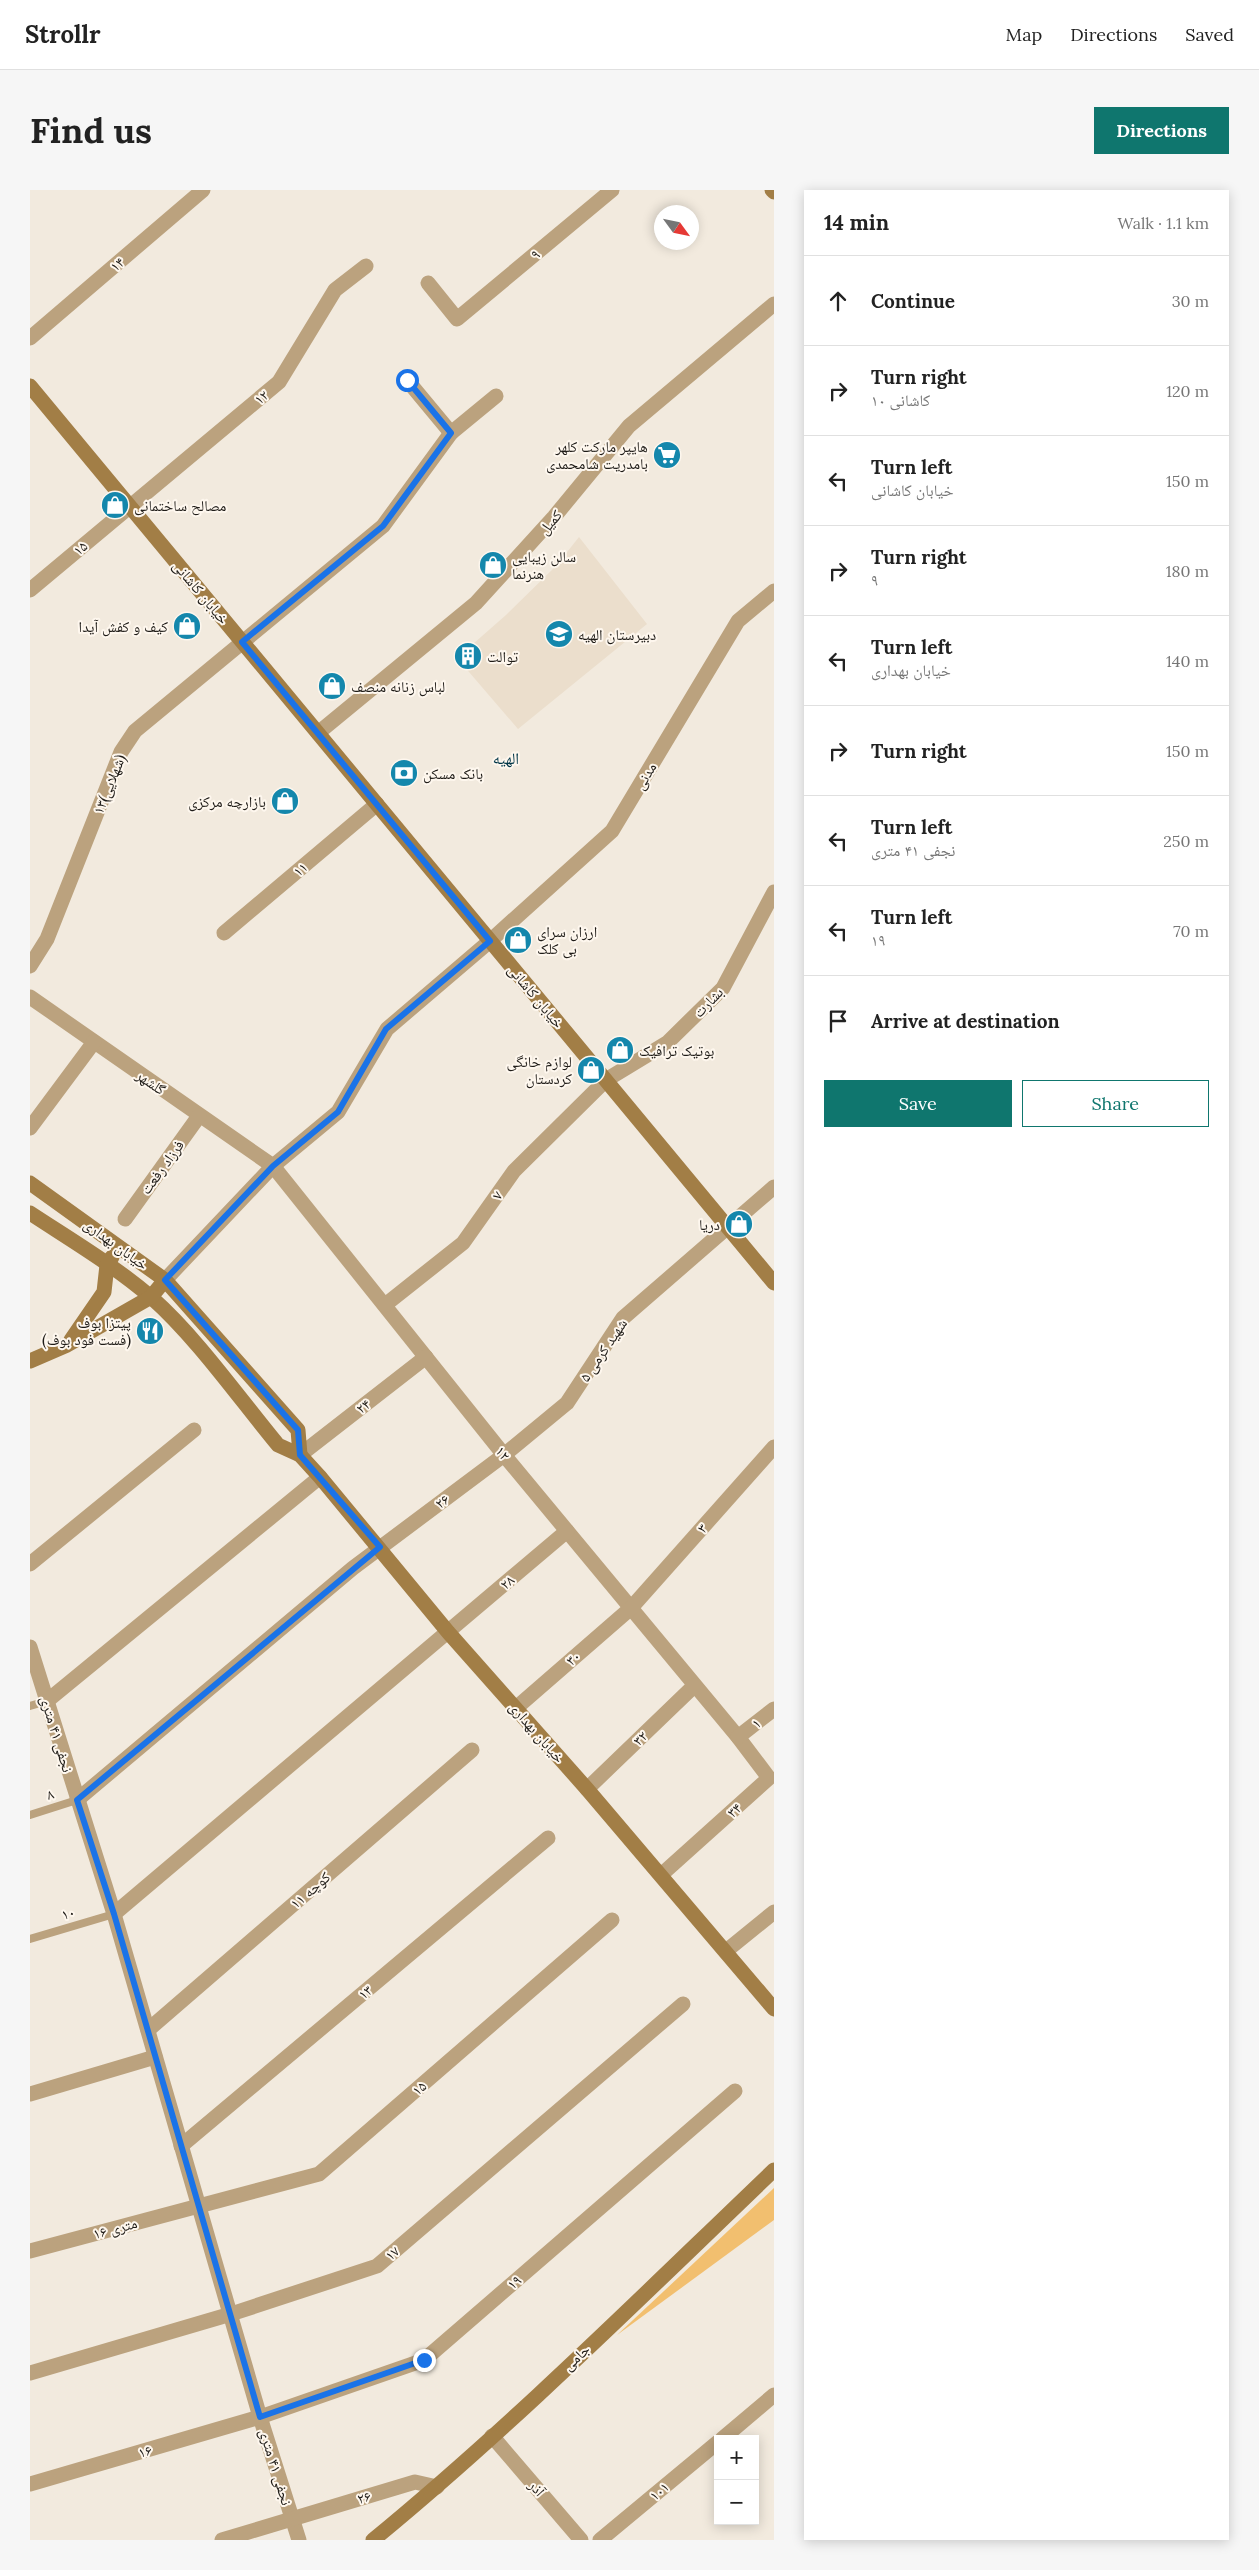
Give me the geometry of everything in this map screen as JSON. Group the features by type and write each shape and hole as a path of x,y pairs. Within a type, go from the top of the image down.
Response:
{"street":[{"name":"۱۴","path":"30,338 203,190"},
{"name":"۹","path":"428,283 457,318 612,190"},
{"name":"۱۲","path":"130,506 279,382 335,290 366,266"},
{"name":"کمیل","path":"318,733 476,603 554,517 629,426 774,304"},
{"path":"407,380 451,433"},
{"name":"خیابان کاشانی","path":"30,386 774,1283"},
{"name":"۱۳(شهلایی)","path":"30,966 46,939 121,752 135,731 383,526 451,433 496,396"},
{"name":"۱۵","path":"30,590 130,506"},
{"name":"مدنی","path":"490,941 612,831 738,621 774,591"},
{"name":"۱۱","path":"224,933 377,804"},
{"name":"بشارت","path":"606,1080 667,1043 723,988 774,892"},
{"path":"30,1361 67,1345 151,1297 273,1166 338,1112 386,1029 490,941"},
{"name":"گلشهر","path":"30,997 273,1166"},
{"path":"30,1128 94,1042"},
{"name":"۷","path":"385,1305 463,1244 514,1171 606,1080"},
{"name":"فرزاد رفعت","path":"126,1218 199,1116"},
{"name":"۱۲","path":"273,1166 504,1454 738,1737"},
{"name":"خیابان بهداری","path":"30,1183 165,1280 298,1430 300,1455"},
{"name":"۵ شهید کرمی","path":"504,1454 567,1403 623,1318 774,1187"},
{"name":"خیابان بهداری","path":"30,1213 151,1297 174,1319 278,1445 300,1455 320,1477 380,1547 448,1632 587,1789 774,2009"},
{"path":"67,1345 104,1292 107,1265 120,1246"},
{"name":"۲۴","path":"300,1455 426,1357"},
{"path":"30,1564 194,1430"},
{"name":"۳","path":"631,1608 774,1447"},
{"name":"۲۶","path":"77,1800 380,1547 504,1454"},
{"path":"47,1701 320,1477"},
{"name":"۲۸","path":"114,1914 567,1531"},
{"name":"۳۰","path":"516,1708 631,1608"},
{"name":"نجفی ۴۱ متری","path":"30,1647 114,1914 260,2417 299,2540"},
{"name":"۳۲","path":"587,1789 694,1686"},
{"name":"۱","path":"738,1737 774,1709"},
{"name":"۳۴","path":"661,1875 769,1778 738,1737"},
{"name":"کوچه ۱۱","path":"148,2030 472,1750"},
{"name":"۱۳","path":"181,2146 548,1838"},
{"path":"726,1951 774,1912"},
{"name":"۱۵","path":"199,2206 319,2174 612,1920"},
{"name":"۱۷","path":"30,2373 230,2314 377,2266 683,2004"},
{"path":"30,2094 156,2058"},
{"name":"۱۹","path":"260,2417 424,2360 735,2091"},
{"name":"جامی","path":"373,2540 436,2487 492,2436 774,2170"},
{"name":"۱۶ متری","path":"30,2251 199,2206"},
{"path":"727,2435 774,2395"},
{"name":"۱۶","path":"30,2484 260,2417"},
{"name":"آذر","path":"492,2436 582,2540"},
{"name":"۱۰۱","path":"600,2540 714,2445"},
{"name":"۲۶","path":"222,2540 415,2482 436,2487"}],"lane":[{"path":"30,1706 47,1701"},
{"name":"۸","path":"30,1815 77,1800"},
{"name":"۱۰","path":"30,1939 114,1914"}],"shaded area":[{"name":"دبیرستان الهیه","path":"579,537 647,624 518,729 457,658 506,615 556,566"},
{"path":"774,2188 774,2220 617,2335"}],"place":[{"name":"هایپر مارکت کلهر بامدریت شامحمدی","path":"667,455"},
{"name":"مصالح ساختمانی","path":"115,505"},
{"name":"سالن زیبایی هنرنما","path":"493,565"},
{"name":"کیف و کفش آیدا","path":"187,626"},
{"name":"دبیرستان الهیه","path":"559,634"},
{"name":"توالت","path":"468,656"},
{"name":"لباس زنانه منصف","path":"332,686"},
{"name":"بانک مسکن","path":"404,773"},
{"name":"بازارچه مرکزی","path":"285,801"},
{"name":"ارزان سرای بی کلک","path":"518,940"},
{"name":"بوتیک ترافیک","path":"620,1050"},
{"name":"لوازم خانگی کردستان","path":"591,1070"},
{"name":"دریا","path":"739,1224"},
{"name":"پیتزا بوف (فست فود بوف)","path":"150,1331"}],"district":[{"name":"الهیه","path":"506,758"}],"route":[{"path":"407,380 451,433 383,526 242,642 490,941 386,1029 338,1112 273,1166 165,1280 298,1430 300,1455 380,1547 77,1800 114,1914 260,2417 424,2360"}]}
